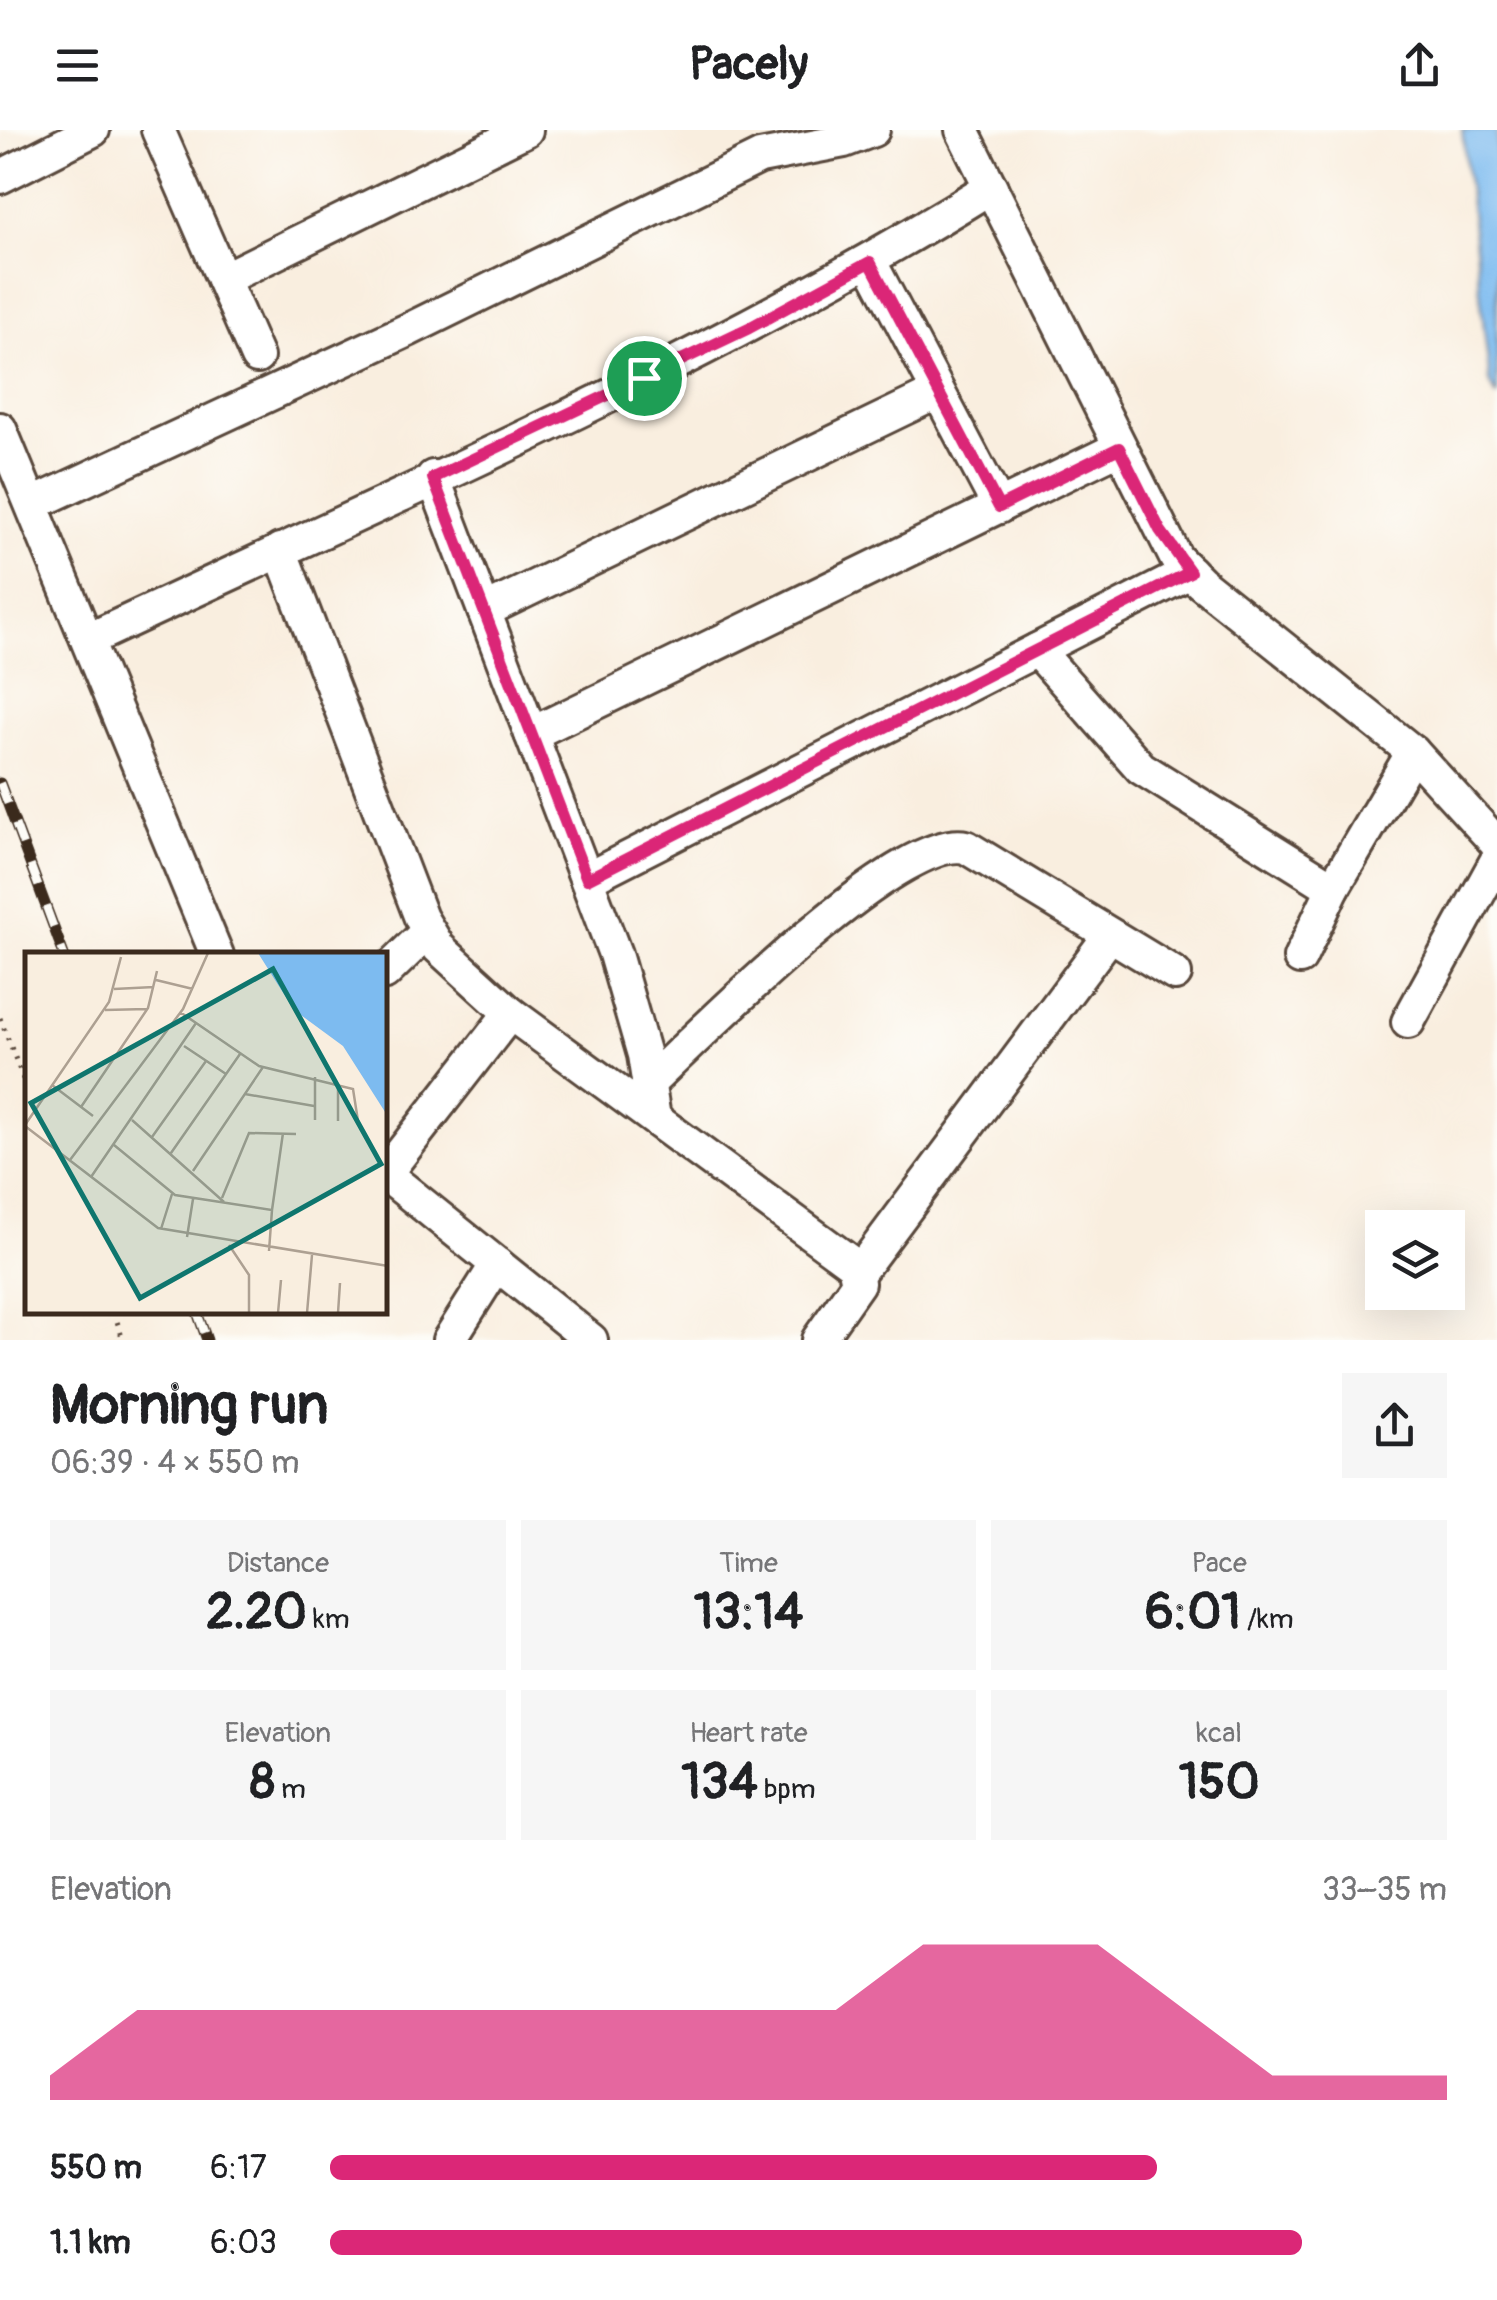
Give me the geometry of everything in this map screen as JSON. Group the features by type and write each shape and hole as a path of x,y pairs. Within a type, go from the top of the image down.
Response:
{"street":[{"path":"0,177 93,130"},
{"path":"158,130 257,357"},
{"path":"223,280 526,130"},
{"path":"32,504 410,329 760,158 844,141 874,130"},
{"path":"962,130 1160,530 1190,572 1414,752 1497,844"},
{"path":"88,640 749,328 870,262 991,187"},
{"path":"870,262 999,507"},
{"path":"484,610 938,392"},
{"path":"0,429 216,952"},
{"path":"532,734 1119,448"},
{"path":"433,478 626,989 654,1118"},
{"path":"280,550 428,931 439,948 510,1013 859,1272"},
{"path":"587,879 1190,572"},
{"path":"1037,650 1142,768 1333,888"},
{"path":"1300,958 1333,888 1414,752"},
{"path":"648,1084 872,883 930,849 951,844 966,847 1174,974"},
{"path":"1408,1022 1497,860"},
{"path":"388,970 428,931"},
{"path":"818,1340 858,1283 859,1272 1110,935"},
{"path":"388,1170 510,1013"},
{"path":"388,1176 497,1264 573,1333"},
{"path":"448,1340 497,1264"}],"path":[{"path":"0,1018 25,1084"},
{"path":"115,1315 123,1340"}],"water":[{"path":"1462,130 1497,130 1497,398 1490,382"}],"railway":[{"path":"0,783 63,952"},
{"path":"198,1315 207,1340"}],"route":[{"path":"870,262 999,507 1119,448 1176,558 1190,572 587,879 433,478 644,378 749,328 870,262"}]}
